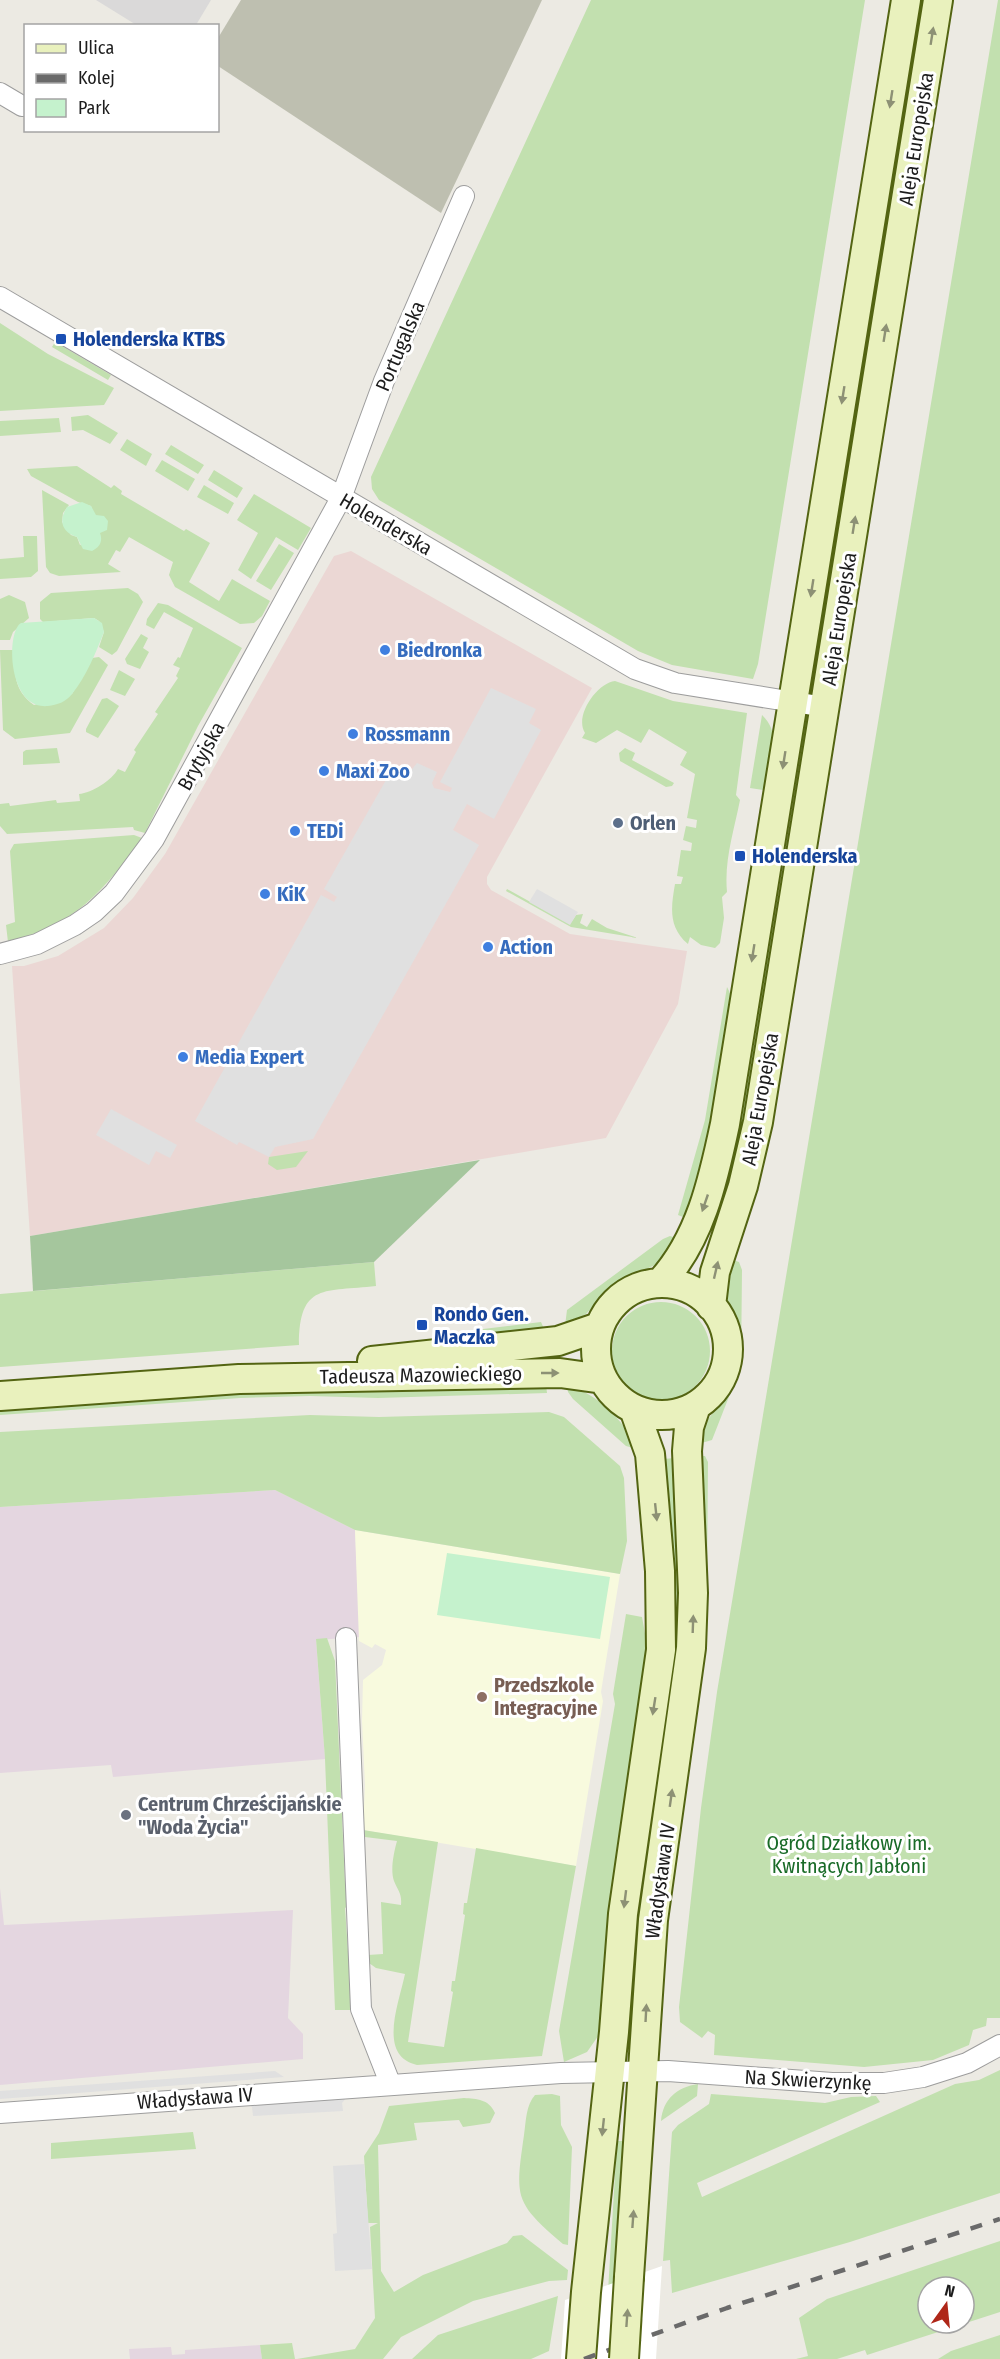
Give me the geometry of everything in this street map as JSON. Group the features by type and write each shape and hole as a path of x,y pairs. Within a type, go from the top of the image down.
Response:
{"main road":[{"name":"Aleja Europejska","path":"660,1283 679,1261 693,1234 720,1146 906,0"},
{"name":"Aleja Europejska","path":"711,1306 715,1272 749,1163 758,1122 938,0"},
{"path":"660,1283 688,1289 711,1306 726,1335 727,1359 719,1383 696,1406 665,1415 634,1409 615,1397 603,1379 596,1353 599,1327 609,1310 623,1296 640,1287 660,1283"},
{"name":"Tadeusza Mazowieckiego","path":"239,1379 314,1365 558,1341 599,1327"},
{"name":"Tadeusza Mazowieckiego","path":"0,1396 239,1379 560,1373 603,1379"},
{"name":"Władysława IV","path":"624,2359 655,1906 692,1648 693,1587 687,1451 689,1427 696,1406"},
{"name":"Władysława IV","path":"581,2359 585,2292 610,2072 624,1904 657,1684 662,1632 659,1543 650,1454 634,1409"}],"street":[{"path":"0,93 22,106"},
{"name":"Portugalska","path":"341,498 384,381 464,196"},
{"name":"Holenderska","path":"0,297 635,669 675,683 825,707"},
{"name":"Brytyjska","path":"0,954 37,944 75,925 94,912 131,871 154,839 201,757 341,498"},
{"path":"346,1638 361,2009 390,2083"},
{"name":"Na Skwierzynkę","path":"610,2072 643,2071 832,2084 884,2083 923,2077 967,2063 1000,2045"},
{"name":"Władysława IV","path":"0,2113 390,2083 610,2072"}],"shaded area":[{"path":"96,0 211,0 197,24 135,24"},
{"path":"241,0 542,0 441,213 219,67 219,36"},
{"path":"351,551 592,688 487,877 487,884 491,890 570,934 687,951 678,1004 606,1138 30,1236 12,966 24,966 58,956 104,928 133,898 165,854 334,556"},
{"path":"491,688 536,709 529,723 541,730 494,819 467,804 453,830 479,845 313,1139 275,1147 269,1157 239,1142 237,1145 195,1121 321,895 334,902 337,897 324,889 394,766 409,773 417,763 437,772 432,783 434,788 450,792 452,788 440,782"},
{"path":"537,889 578,912 570,925 529,902"},
{"path":"111,1109 177,1145 170,1158 156,1151 149,1165 96,1135"},
{"path":"275,1490 355,1530 360,1637 316,1640 325,1759 113,1777 111,1765 0,1773 0,1507"},
{"name":"Przedszkole Integracyjne","path":"355,1530 620,1574 601,1692 603,1701 576,1866 363,1830 365,1785 363,1680 382,1665 386,1650 375,1644 372,1648 359,1641"},
{"path":"0,1888 4,1925 293,1910 288,2018 303,2034 303,2059 0,2085"},
{"path":"275,2071 284,2077 0,2099 0,2091"},
{"path":"347,2097 342,2103 343,2111 253,2116 252,2107 247,2102"},
{"path":"364,2164 372,2269 335,2271 333,2234 337,2233 333,2166"},
{"path":"260,2345 262,2359 130,2359 129,2349 171,2347 172,2355 185,2354 185,2350"}],"green space":[{"path":"591,0 865,0 758,664 753,679 672,665 638,651 379,500 372,489 371,477"},
{"name":"Ogród Działkowy im. Kwitnących Jabłoni","path":"998,0 1000,0 1000,2018 987,2018 986,2026 973,2030 969,2045 933,2060 864,2067 714,2055 715,2035 708,2031 702,2038 680,2022 679,2007 701,1808 717,1692"},
{"path":"0,323 48,354 114,388 104,405 0,411"},
{"path":"55,342 111,375 108,380 52,347"},
{"path":"88,415 118,433 110,444 83,430 72,431 71,417"},
{"path":"59,418 61,432 0,436 0,421"},
{"path":"127,439 152,454 146,466 120,450"},
{"path":"171,445 204,465 198,474 165,454"},
{"path":"162,460 195,479 188,491 155,471"},
{"path":"77,466 111,488 114,485 122,491 121,494 184,531 186,529 210,543 189,582 219,601 232,579 270,601 262,616 254,623 240,624 175,587 169,575 173,562 129,537 120,552 116,550 108,564 121,572 59,576 50,573 46,567 42,490 69,505 63,513 62,522 71,535 77,537 80,545 100,533 91,506 78,502 31,476 27,469"},
{"path":"214,470 243,488 237,498 208,480"},
{"path":"204,485 234,503 228,514 197,497"},
{"path":"254,494 311,528 298,550 276,537 251,579 238,570 258,533 237,520"},
{"path":"82,502 91,506 96,515 104,516 108,521 107,530 100,533 100,544 92,551 83,549 77,537 65,529 62,521 67,507"},
{"path":"23,536 37,536 38,571 31,577 0,579 0,559 24,557"},
{"path":"279,544 294,553 271,590 256,581"},
{"path":"128,588 138,594 143,602 117,651 112,655 99,647 104,632 99,621 94,618 43,622 40,619 40,602 51,593"},
{"path":"9,595 25,602 29,618 13,632 10,640 0,640 0,599"},
{"path":"158,603 168,605 242,648 198,726 145,833 134,830 133,827 7,834 0,826 0,804 9,803 10,806 56,800 57,803 80,801 79,794 101,785 118,769 125,772 136,752 134,750 158,714 155,712 178,678 176,676 180,668 173,665 178,657 180,658 193,628 164,612 154,629 146,625 147,619"},
{"path":"94,618 102,623 104,632 82,680 67,699 58,704 48,706 34,704 24,696 17,684 12,654 16,629 21,623"},
{"path":"141,634 148,638 143,648 149,652 140,669 127,664 125,659"},
{"path":"0,650 14,650 15,674 19,687 34,705 72,694 92,658 99,657 108,665 70,733 15,739 3,730"},
{"path":"119,670 135,679 125,696 110,690"},
{"path":"615,681 673,701 747,713 736,795 740,800 728,857 727,892 722,897 724,918 720,943 715,948 701,945 690,937 688,944 677,931 672,916 675,884 681,884 683,877 677,876 681,850 691,851 692,843 683,840 686,826 696,828 697,820 687,818 695,774 680,765 687,752 649,729 641,743 617,730 596,743 582,738 585,733 582,726 583,718 589,701 601,688"},
{"path":"107,698 119,706 98,738 86,732 86,729 102,699"},
{"path":"762,715 769,723 774,741 772,761 763,790 750,788"},
{"path":"57,748 60,763 23,765 23,752 26,750"},
{"path":"625,748 635,753 632,760 674,783 672,786 666,787 620,761 619,753"},
{"path":"134,835 142,838 114,875 86,904 52,926 8,942 6,925 15,922 10,851 14,844"},
{"path":"777,888 779,916 739,1153 716,1230 710,1228 734,1144 743,1102"},
{"path":"507,889 570,924 576,915 583,914 580,923 587,927 592,919 607,928 638,938 571,927 506,891"},
{"path":"727,987 731,995 715,1122 688,1219 678,1215 705,1120"},
{"path":"308,1151 296,1167 277,1170 268,1164 269,1157"},
{"path":"480,1160 374,1262 33,1291 30,1236"},
{"path":"670,1236 679,1239 659,1263 613,1285 586,1314 565,1326 567,1310"},
{"path":"730,1259 739,1262 742,1270 741,1366 712,1440 698,1444 706,1422 729,1392 739,1368 739,1333 726,1295"},
{"path":"374,1262 376,1286 329,1291 318,1294 310,1300 304,1310 300,1325 299,1345 0,1367 0,1294"},
{"path":"661,1302 680,1305 696,1316 707,1332 710,1351 707,1370 696,1386 680,1397 661,1400 642,1397 626,1386 615,1370 612,1351 615,1332 626,1316 642,1305"},
{"path":"541,1322 545,1331 509,1335 450,1333"},
{"path":"546,1385 547,1393 378,1398 310,1396 240,1398 0,1415 0,1406 240,1390"},
{"path":"567,1385 589,1395 609,1410 625,1428 637,1449 626,1446 573,1399 568,1392"},
{"path":"549,1412 564,1417 620,1466 624,1478 627,1541 620,1574 355,1530 275,1490 0,1507 0,1432 310,1415 379,1417"},
{"path":"697,1456 705,1456 708,1462 707,1584"},
{"path":"676,1458 682,1610 633,2034 624,2034 662,1459"},
{"path":"447,1553 610,1577 600,1639 437,1615"},
{"path":"626,1614 642,1617 650,1661 601,2032 587,2052 564,2062 559,2031 615,1704 613,1694"},
{"path":"327,1638 335,1661 345,1883 350,1886 351,1904 345,1908 352,2010 335,2010 325,1759 316,1639"},
{"path":"363,1830 438,1842 408,2042 444,2047 453,1992 451,1991 452,1981 455,1981 465,1915 463,1914 464,1903 467,1903 476,1848 576,1866 542,2056 417,2065 405,2060 397,2051 394,2027 405,1974 376,1968 369,1963 368,1955 383,1954 381,1902 401,1905 392,1872 397,1841 365,1837"},
{"path":"1000,2070 1000,2193 850,2242 672,2293 670,2260 663,2261 672,2132 678,2125 709,2104 711,2094 825,2103 851,2097 876,2096 880,2102 697,2183 702,2197 955,2084 979,2080"},
{"path":"698,2084 697,2096 661,2121 662,2113 672,2095"},
{"path":"535,2095 560,2096 561,2125 572,2147 568,2245 563,2244 535,2218 527,2208 519,2186 528,2108"},
{"path":"464,2098 482,2101 489,2105 495,2113 490,2123 463,2127 459,2120 414,2123 417,2140 378,2145 381,2271 394,2292 423,2275 507,2243 513,2236 522,2235 568,2270 567,2280 549,2281 473,2301 401,2337 383,2359 297,2359 355,2349 375,2318 370,2227 378,2223 368,2223 364,2156 379,2133 389,2106"},
{"path":"193,2132 196,2149 51,2159 51,2143"},
{"path":"617,2141 627,2141 613,2359 604,2359"},
{"path":"1000,2241 1000,2312 976,2320 976,2275 916,2275 916,2335 929,2335 867,2355 865,2350 837,2359 796,2359 808,2356 799,2318 827,2299"},
{"path":"558,2296 549,2351 531,2359 412,2359 438,2335"},
{"path":"1000,2335 1000,2359 938,2359 951,2351"},
{"path":"292,2343 295,2359 262,2359 260,2345"}],"pier":[{"path":"662,2266 656,2359 561,2359 565,2300"}],"railway":[{"path":"584,2359 727,2308 1000,2219"}],"place":[{"name":"Holenderska KTBS","path":"61,339"},
{"name":"Biedronka","path":"385,650"},
{"name":"Rossmann","path":"353,734"},
{"name":"Maxi Zoo","path":"324,771"},
{"name":"Orlen","path":"618,823"},
{"name":"TEDi","path":"295,831"},
{"name":"Holenderska","path":"740,856"},
{"name":"KiK","path":"265,894"},
{"name":"Action","path":"488,947"},
{"name":"Media Expert","path":"183,1057"},
{"name":"Rondo Gen. Maczka","path":"422,1325"},
{"name":"Przedszkole Integracyjne","path":"482,1697"},
{"name":"Centrum Chrześcijańskie \"Woda Życia\"","path":"126,1815"}]}
